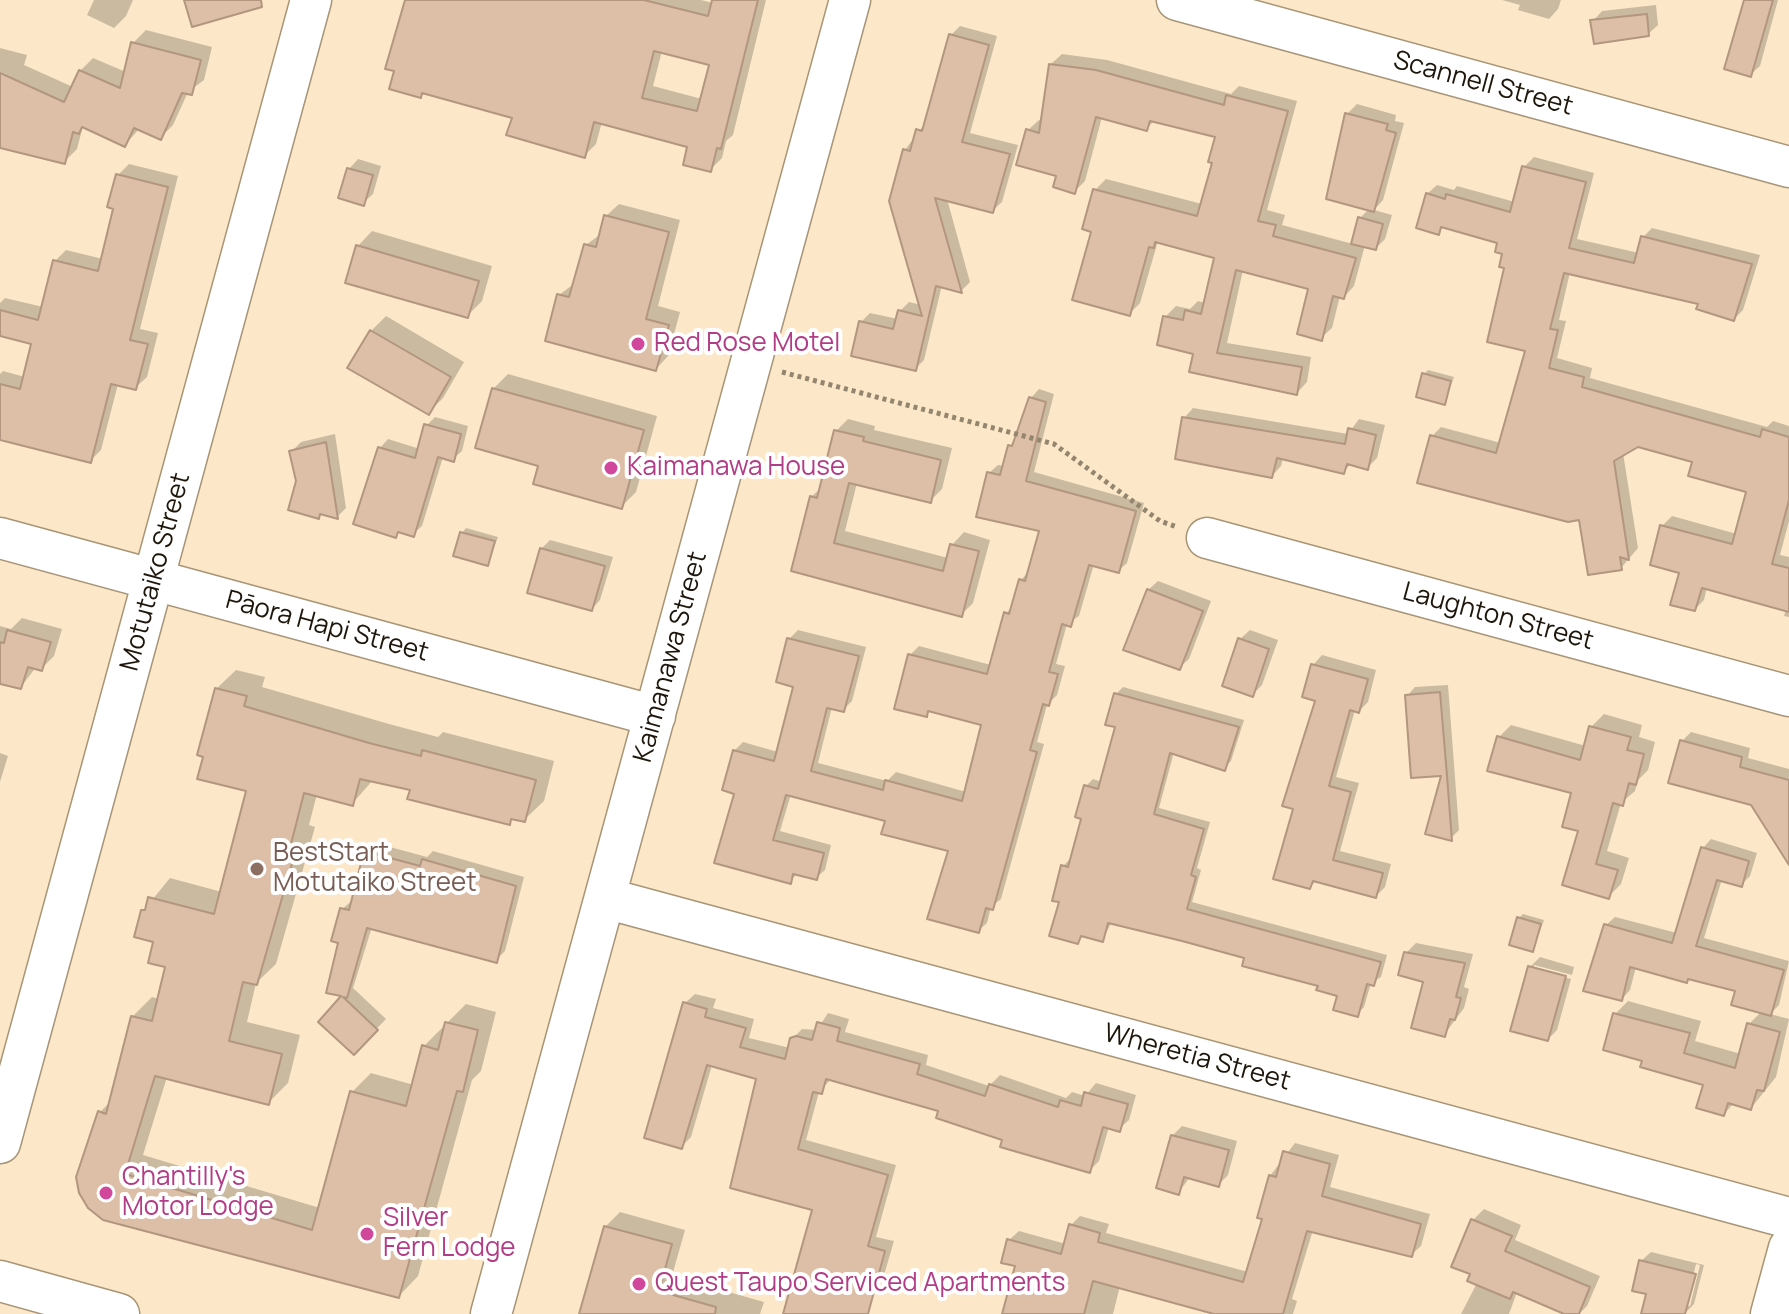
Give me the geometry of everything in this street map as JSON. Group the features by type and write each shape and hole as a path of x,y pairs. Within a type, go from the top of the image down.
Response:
{"street":[{"name":"Motutaiko Street","path":"0,1143 311,0"},
{"name":"Kaimanawa Street","path":"491,1314 850,0"},
{"name":"Scannell Street","path":"1177,0 1789,167"},
{"name":"Pāora Hapi Street","path":"0,538 655,716"},
{"name":"Laughton Street","path":"1207,538 1789,696"},
{"name":"Wheretia Street","path":"605,898 1789,1218"},
{"path":"1771,1314 1789,1248"},
{"path":"0,1281 119,1314"}],"path":[{"path":"751,364 1054,444 1160,521 1207,538"}],"building":[{"path":"184,0 261,0 262,7 192,27"},
{"path":"405,0 644,0 708,16 712,0 758,0 721,149 717,148 711,172 683,165 687,147 594,122 585,158 506,135 512,118 422,93 421,98 389,89 394,71 385,69","holes":["654,51 709,65 697,111 642,98"]},
{"path":"1744,0 1773,0 1751,77 1724,69"},
{"path":"1647,14 1649,36 1594,44 1590,20"},
{"path":"949,34 989,45 962,142 1010,154 993,213 935,198 962,293 936,286 916,371 851,356 859,321 893,329 898,310 922,316 889,201 903,149 910,151 916,129 922,131"},
{"path":"131,42 201,60 192,95 182,93 161,140 134,128 125,147 82,127 79,134 73,132 65,164 0,148 0,73 64,102 79,70 120,88"},
{"path":"1049,64 1096,70 1224,105 1226,95 1288,111 1258,221 1276,225 1273,236 1356,258 1344,299 1333,296 1322,341 1297,334 1308,289 1236,270 1217,353 1302,367 1297,395 1189,372 1193,354 1157,345 1163,316 1183,320 1185,310 1201,314 1214,258 1155,242 1154,248 1149,247 1130,316 1072,300 1091,232 1082,229 1093,189 1197,216 1212,163 1208,162 1215,137 1150,121 1147,131 1096,117 1075,194 1053,187 1056,176 1016,165 1026,129 1039,133"},
{"path":"1345,113 1388,124 1386,130 1396,133 1374,212 1326,199"},
{"path":"1522,166 1586,182 1569,248 1634,263 1641,236 1752,264 1734,321 1696,309 1698,304 1564,273 1550,329 1558,330 1549,368 1584,377 1582,387 1760,437 1762,429 1789,437 1789,500 1772,564 1789,568 1789,612 1702,588 1695,611 1670,605 1679,573 1650,565 1660,525 1732,544 1746,492 1688,476 1692,462 1638,447 1614,461 1629,560 1620,557 1622,570 1588,575 1579,520 1568,522 1417,483 1430,435 1496,453 1525,351 1487,342 1504,268 1499,267 1502,254 1495,252 1497,243 1441,227 1439,235 1416,228 1426,193 1445,199 1446,194 1510,212"},
{"path":"347,168 373,175 364,206 338,198"},
{"path":"116,174 168,187 130,340 148,344 136,390 111,384 91,463 0,440 0,384 20,389 31,344 0,336 0,310 38,320 53,260 98,271 113,209 107,207"},
{"path":"604,215 669,232 646,319 669,325 656,371 545,341 557,294 569,297 584,244 596,247"},
{"path":"1358,217 1383,224 1376,250 1351,244"},
{"path":"356,245 479,281 468,318 345,283"},
{"path":"370,330 451,377 429,415 347,368"},
{"path":"1422,373 1451,381 1445,405 1416,397"},
{"path":"492,388 644,430 622,509 533,484 538,466 475,448"},
{"path":"1029,397 1046,402 1026,481 1136,511 1119,573 1089,565 1071,627 1062,624 1049,672 1058,674 1049,706 1043,704 1030,750 1037,752 993,910 986,908 979,933 927,919 948,851 881,834 885,821 786,795 773,840 824,853 817,880 793,874 791,884 714,863 734,794 722,790 733,750 774,761 793,687 776,682 787,638 859,656 844,712 827,708 811,771 883,790 885,780 962,801 981,725 928,711 927,717 894,709 908,654 987,674 1004,612 1009,614 1019,579 1025,581 1039,531 976,517 987,472 1000,475 1008,445 1012,446"},
{"path":"1182,417 1345,444 1348,428 1376,435 1368,470 1347,464 1344,474 1277,458 1272,478 1175,459"},
{"path":"424,424 461,434 454,462 438,457 414,537 398,532 396,538 353,524 378,447 415,458"},
{"path":"834,430 864,437 863,441 941,460 931,503 849,483 834,543 943,571 950,544 979,551 962,617 791,571 810,496 817,498"},
{"path":"326,442 338,519 320,514 319,519 288,510 296,481 289,451"},
{"path":"460,532 495,541 488,566 453,556"},
{"path":"540,548 605,566 592,611 527,593"},
{"path":"1147,589 1203,611 1180,670 1123,650"},
{"path":"7,630 51,642 42,671 28,667 21,689 0,684 0,642 4,643"},
{"path":"1238,638 1269,649 1253,697 1222,686"},
{"path":"1311,664 1368,679 1359,713 1350,710 1329,786 1351,792 1333,860 1383,873 1376,898 1313,881 1310,889 1273,879 1293,809 1282,806 1315,701 1302,697"},
{"path":"215,688 247,696 244,706 369,743 421,756 422,750 536,780 525,822 511,819 510,825 407,799 410,790 360,779 353,806 304,793 291,844 297,846 257,985 243,982 229,1041 282,1054 269,1105 155,1076 125,1174 312,1230 350,1091 406,1106 422,1045 438,1050 445,1022 478,1030 463,1092 457,1091 399,1298 103,1220 88,1208 79,1193 76,1177 98,1111 106,1114 131,1016 152,1021 165,967 148,963 153,942 134,937 141,910 145,910 148,897 214,914 246,791 197,779 203,757 197,755"},
{"path":"1440,692 1452,841 1425,834 1441,776 1411,778 1405,695"},
{"path":"1114,693 1239,727 1225,771 1170,753 1154,814 1204,829 1191,875 1196,877 1187,909 1381,962 1374,986 1367,984 1358,1017 1333,1010 1337,996 1316,990 1318,986 1242,966 1244,958 1182,941 1108,923 1103,942 1081,936 1078,944 1049,936 1059,902 1052,901 1061,865 1068,867 1081,819 1075,817 1084,785 1098,789 1115,727 1105,725"},
{"path":"1589,726 1631,737 1627,750 1644,754 1636,785 1629,783 1623,806 1613,803 1596,864 1618,870 1609,899 1562,885 1578,831 1562,827 1571,793 1487,771 1497,736 1580,760"},
{"path":"1680,740 1742,757 1740,767 1789,780 1789,865 1751,805 1668,783"},
{"path":"1701,847 1749,861 1742,887 1717,880 1696,946 1784,970 1771,1016 1731,1005 1735,991 1688,979 1687,983 1630,967 1622,1001 1583,991 1604,924 1672,943"},
{"path":"364,851 420,866 422,859 516,886 497,963 367,928 347,998 343,997 378,1030 354,1055 318,1022 341,996 326,993 338,943 331,941 340,908 349,910"},
{"path":"1517,917 1541,924 1533,952 1509,945"},
{"path":"1404,952 1465,963 1456,997 1461,998 1455,1020 1450,1019 1445,1037 1411,1028 1423,982 1398,975"},
{"path":"1528,966 1566,976 1548,1041 1510,1031"},
{"path":"683,1002 707,1009 705,1017 746,1028 740,1047 785,1059 790,1038 796,1036 812,1040 817,1022 840,1028 837,1041 920,1064 917,1074 985,1096 989,1084 1058,1107 1060,1100 1081,1106 1084,1092 1128,1104 1120,1132 1103,1127 1090,1173 1000,1147 1002,1140 936,1118 938,1111 826,1079 822,1094 813,1092 798,1149 888,1175 868,1246 885,1251 868,1314 783,1314 812,1210 730,1188 756,1079 707,1065 682,1149 644,1138"},
{"path":"1613,1013 1690,1033 1684,1053 1735,1068 1747,1023 1780,1032 1764,1091 1757,1090 1751,1110 1728,1103 1724,1116 1696,1108 1703,1085 1640,1067 1642,1061 1603,1050"},
{"path":"1171,1135 1229,1150 1219,1187 1184,1177 1179,1195 1156,1188"},
{"path":"1283,1151 1330,1164 1322,1196 1421,1224 1412,1257 1307,1231 1283,1314 1214,1314 1093,1281 1084,1314 1002,1314 1015,1266 1001,1263 1007,1239 1061,1254 1069,1224 1100,1233 1098,1242 1243,1282 1262,1219 1257,1218 1269,1175 1276,1177"},
{"path":"1471,1219 1512,1236 1505,1251 1590,1287 1579,1314 1564,1314 1513,1292 1510,1299 1467,1281 1470,1274 1451,1267"},
{"path":"604,1226 672,1244 659,1291 716,1307 715,1314 579,1314"},
{"path":"1639,1260 1696,1274 1685,1314 1641,1314 1646,1294 1632,1291"}],"place":[{"name":"Red Rose Motel","path":"638,344"},
{"name":"Kaimanawa House","path":"611,468"},
{"name":"BestStart Motutaiko Street","path":"257,869"},
{"name":"Chantilly's Motor Lodge","path":"106,1193"},
{"name":"Silver Fern Lodge","path":"367,1234"},
{"name":"Quest Taupo Serviced Apartments","path":"639,1284"}]}
